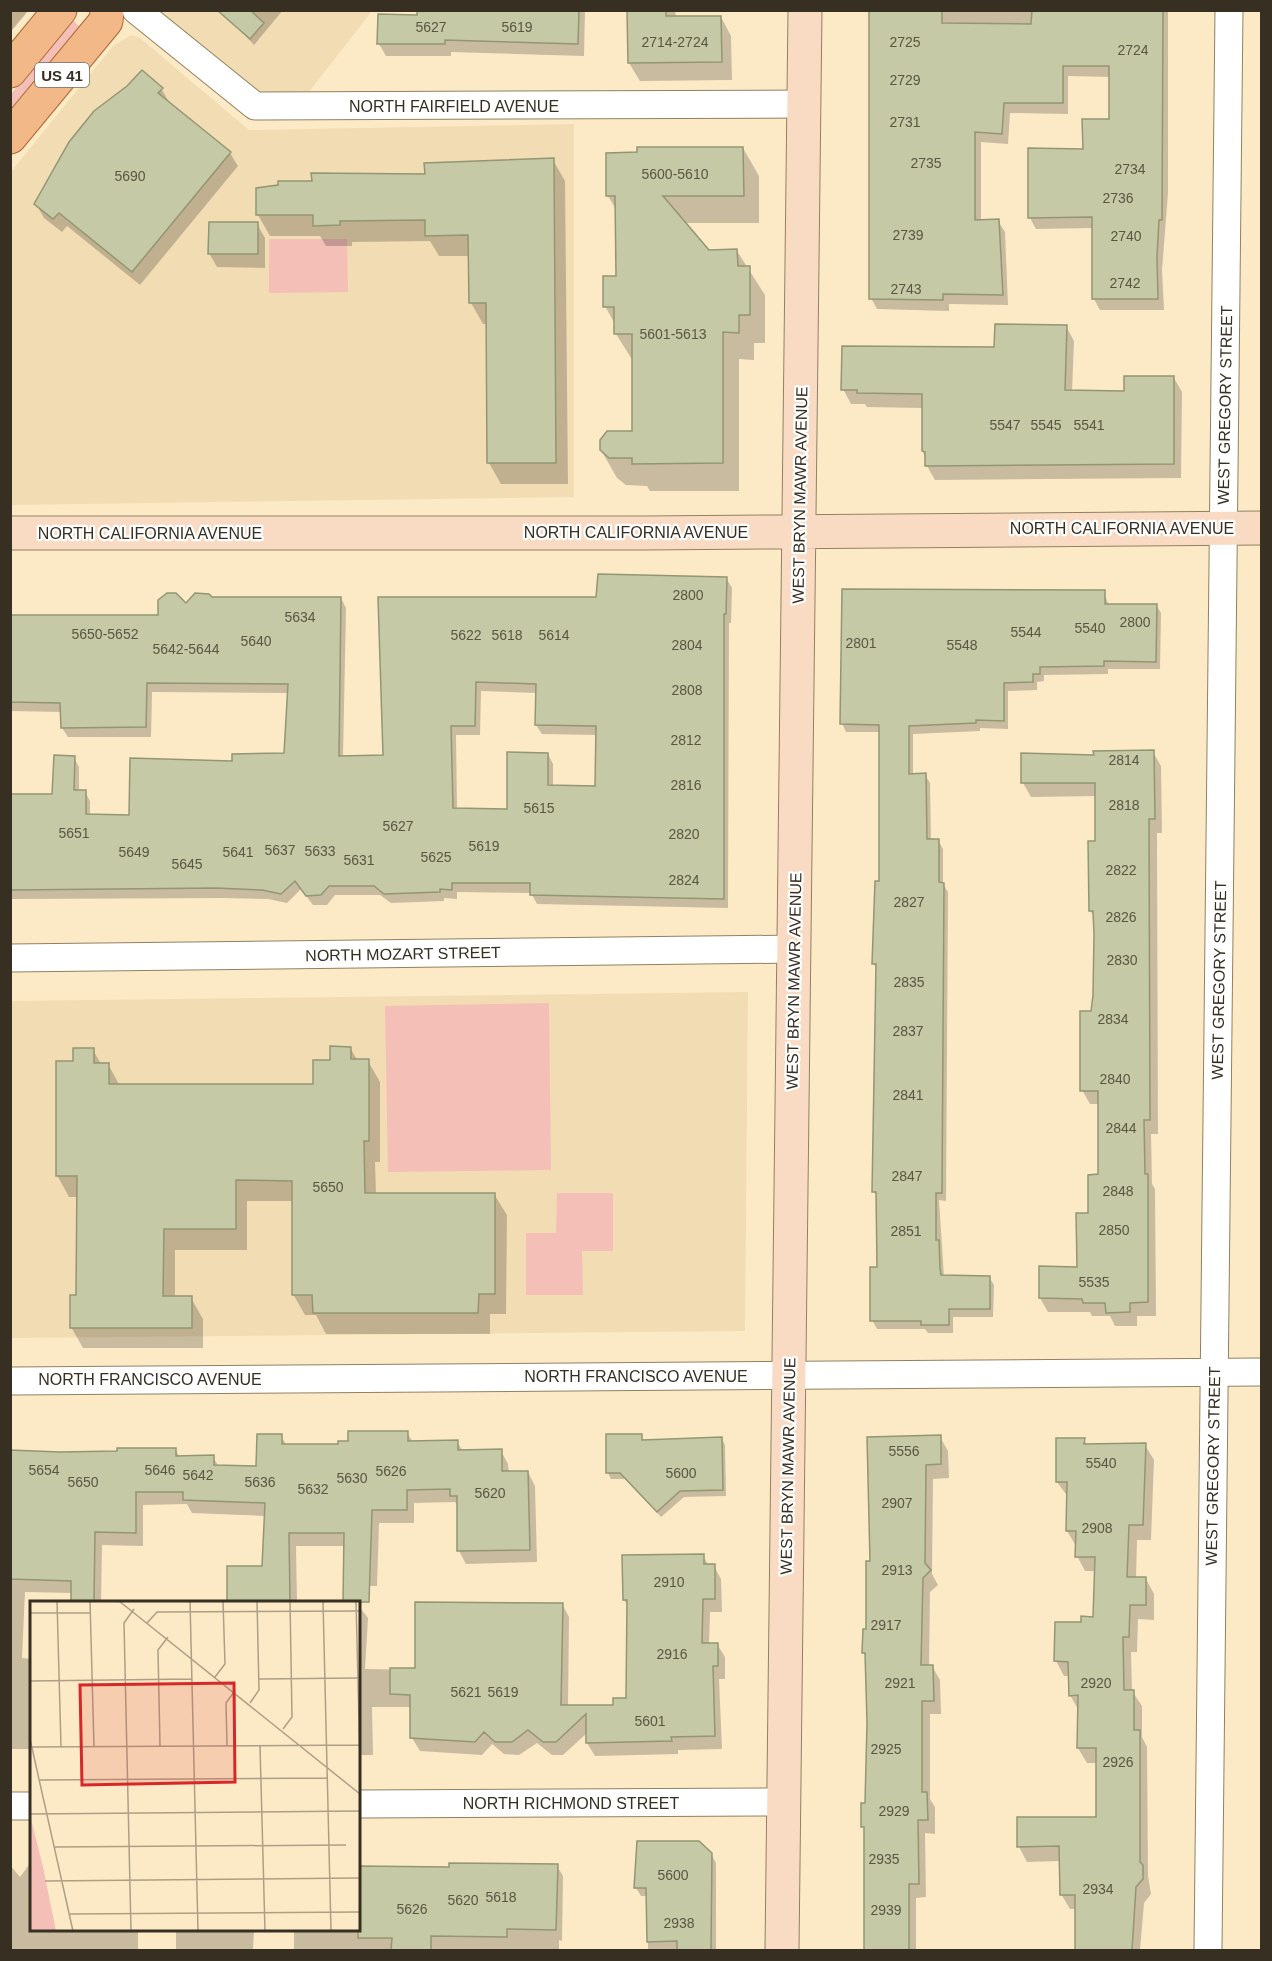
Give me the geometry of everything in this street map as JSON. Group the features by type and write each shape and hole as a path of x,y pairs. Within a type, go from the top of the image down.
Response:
{"main road":[{"name":"US 41","path":"10,71 60,10"},
{"name":"US 41","path":"10,137 106,21 107,10"}],"street":[{"name":"NORTH FAIRFIELD AVENUE","path":"136,10 255,106 805,104"},
{"name":"WEST BRYN MAWR AVENUE","path":"782,1950 805,10"},
{"name":"WEST GREGORY STREET","path":"1208,1950 1229,10"},
{"name":"NORTH CALIFORNIA AVENUE","path":"10,533 1262,528"},
{"name":"NORTH MOZART STREET","path":"10,958 795,950"},
{"name":"NORTH FRANCISCO AVENUE","path":"10,1381 1262,1372"},
{"name":"NORTH RICHMOND STREET","path":"360,1804 784,1802"},
{"path":"10,1806 30,1806"}],"shaded area":[{"path":"149,10 372,11 298,106 256,107"},
{"path":"10,11 27,11 11,30"},
{"path":"72,19 80,27 11,112 11,94"},
{"path":"131,35 140,38 249,130 574,124 574,497 11,505 10,173 113,46"},
{"path":"269,239 347,239 348,292 269,293"},
{"path":"748,992 745,1331 11,1338 10,1001"},
{"path":"549,1003 551,1170 388,1172 385,1006"},
{"path":"557,1193 613,1193 613,1251 582,1251 583,1295 526,1295 526,1233 556,1233"}],"building":[{"path":"217,10 250,10 264,23 250,39"},
{"path":"417,10 579,10 578,44 445,40 445,44 377,44 378,14 417,15"},
{"path":"627,10 666,10 666,16 721,16 722,62 628,63"},
{"path":"869,10 942,10 942,23 1031,24 1032,10 1163,10 1162,220 1159,220 1157,257 1158,299 1092,299 1092,217 1028,218 1028,148 1083,149 1082,119 1109,119 1109,66 1063,66 1063,103 1004,103 1002,134 975,132 975,220 999,219 1003,295 943,294 943,300 869,299"},
{"path":"142,70 163,88 158,93 231,152 132,272 59,213 53,219 34,204 69,142 94,111 127,86"},
{"path":"637,147 743,147 744,196 663,196 709,250 737,249 738,266 750,266 750,315 739,315 739,333 723,332 723,463 632,464 632,458 609,458 600,450 600,440 607,431 632,431 632,334 614,334 614,307 603,307 603,276 616,276 615,196 606,196 606,153 637,152"},
{"path":"554,158 556,463 487,463 486,303 469,303 468,235 425,236 425,220 340,221 340,225 313,226 313,215 256,215 256,188 278,185 278,181 312,181 311,173 425,174 424,163"},
{"path":"209,222 258,222 258,254 208,254"},
{"path":"995,324 1067,325 1065,390 1124,391 1124,376 1174,376 1174,464 925,466 925,452 922,451 922,394 857,393 857,390 841,390 842,346 994,347"},
{"path":"598,574 727,577 726,614 724,614 724,899 530,895 530,883 452,883 452,890 440,889 440,892 384,894 374,886 329,886 321,895 306,896 295,881 281,894 262,890 216,888 10,890 10,794 52,794 54,755 75,756 74,790 86,790 86,814 129,815 130,758 232,761 232,754 284,753 288,684 147,683 146,727 61,728 60,703 10,702 10,615 158,615 158,600 167,593 176,593 186,603 195,593 209,594 212,597 341,597 339,756 383,755 378,597 596,597","holes":["476,682 536,684 535,725 596,726 595,786 548,785 548,753 507,752 507,809 453,808 451,726 475,726"]},
{"path":"842,589 1105,590 1105,604 1157,604 1156,662 1104,661 1104,666 1040,667 1040,674 1033,674 1033,682 1004,683 1004,721 976,720 976,723 909,726 909,774 926,773 927,839 939,839 939,882 944,883 942,1193 936,1193 936,1240 939,1240 941,1275 990,1276 990,1309 949,1309 949,1325 921,1325 921,1321 870,1321 870,1267 877,1267 876,1192 872,1192 876,964 872,964 875,881 879,881 879,725 840,724"},
{"path":"1154,750 1155,819 1149,819 1150,1120 1144,1120 1145,1174 1148,1174 1148,1302 1130,1303 1130,1312 1106,1313 1105,1303 1083,1303 1082,1299 1039,1298 1039,1266 1077,1267 1076,1213 1088,1213 1088,1175 1098,1174 1098,1091 1080,1091 1080,1011 1091,1011 1093,995 1094,934 1093,911 1089,911 1088,841 1095,841 1095,783 1021,783 1021,753 1094,755 1093,751"},
{"path":"330,1046 351,1047 351,1059 369,1059 369,1141 364,1141 365,1193 495,1193 495,1294 479,1294 478,1313 313,1313 312,1295 292,1295 292,1181 236,1180 236,1229 164,1229 163,1296 192,1296 192,1328 70,1328 70,1295 76,1295 77,1176 56,1176 56,1061 73,1061 73,1048 94,1048 94,1063 109,1063 109,1084 313,1084 313,1060 330,1060"},
{"path":"348,1431 408,1431 408,1441 458,1440 458,1450 502,1449 502,1471 528,1471 530,1550 457,1551 457,1496 450,1496 450,1489 407,1490 407,1510 372,1510 369,1602 343,1601 344,1533 289,1533 290,1601 227,1601 227,1566 262,1566 265,1503 183,1500 183,1492 136,1492 136,1533 95,1532 94,1601 71,1601 71,1581 10,1579 10,1450 60,1452 117,1451 117,1448 176,1448 176,1456 214,1455 214,1465 256,1466 257,1434 282,1434 282,1444 338,1444 338,1441 348,1441"},
{"path":"606,1434 642,1434 642,1440 722,1437 723,1490 680,1491 657,1512 620,1473 606,1473"},
{"path":"941,1435 941,1464 926,1465 925,1563 931,1570 923,1578 921,1665 933,1665 934,1701 922,1701 922,1792 927,1792 928,1820 918,1820 919,1884 909,1884 909,1950 864,1950 864,1827 861,1827 861,1803 865,1803 867,1723 865,1653 862,1653 863,1629 866,1629 866,1561 870,1561 867,1437"},
{"path":"1056,1438 1085,1438 1084,1444 1146,1443 1143,1525 1129,1525 1127,1577 1146,1577 1146,1605 1130,1605 1129,1637 1123,1637 1124,1690 1134,1690 1134,1730 1140,1730 1140,1862 1143,1865 1143,1879 1136,1887 1132,1950 1075,1950 1075,1895 1060,1895 1059,1846 1017,1847 1017,1817 1096,1817 1096,1748 1077,1748 1078,1695 1069,1696 1068,1662 1054,1661 1055,1622 1081,1622 1081,1616 1093,1617 1095,1557 1075,1557 1076,1531 1066,1531 1067,1482 1056,1482"},
{"path":"704,1554 704,1564 715,1564 715,1599 703,1599 702,1643 718,1643 718,1666 713,1666 715,1736 671,1737 672,1741 586,1743 586,1714 556,1742 543,1742 528,1730 512,1742 495,1742 484,1732 475,1742 410,1738 410,1695 390,1694 390,1668 415,1668 415,1602 563,1603 561,1705 613,1705 613,1698 626,1698 627,1600 623,1600 622,1555"},
{"path":"637,1841 699,1841 712,1853 711,1950 677,1950 677,1941 647,1942 646,1888 634,1888"},
{"path":"449,1863 558,1864 556,1930 507,1929 507,1937 431,1936 431,1950 391,1950 392,1938 358,1938 358,1931 360,1931 360,1866 449,1867"}]}
